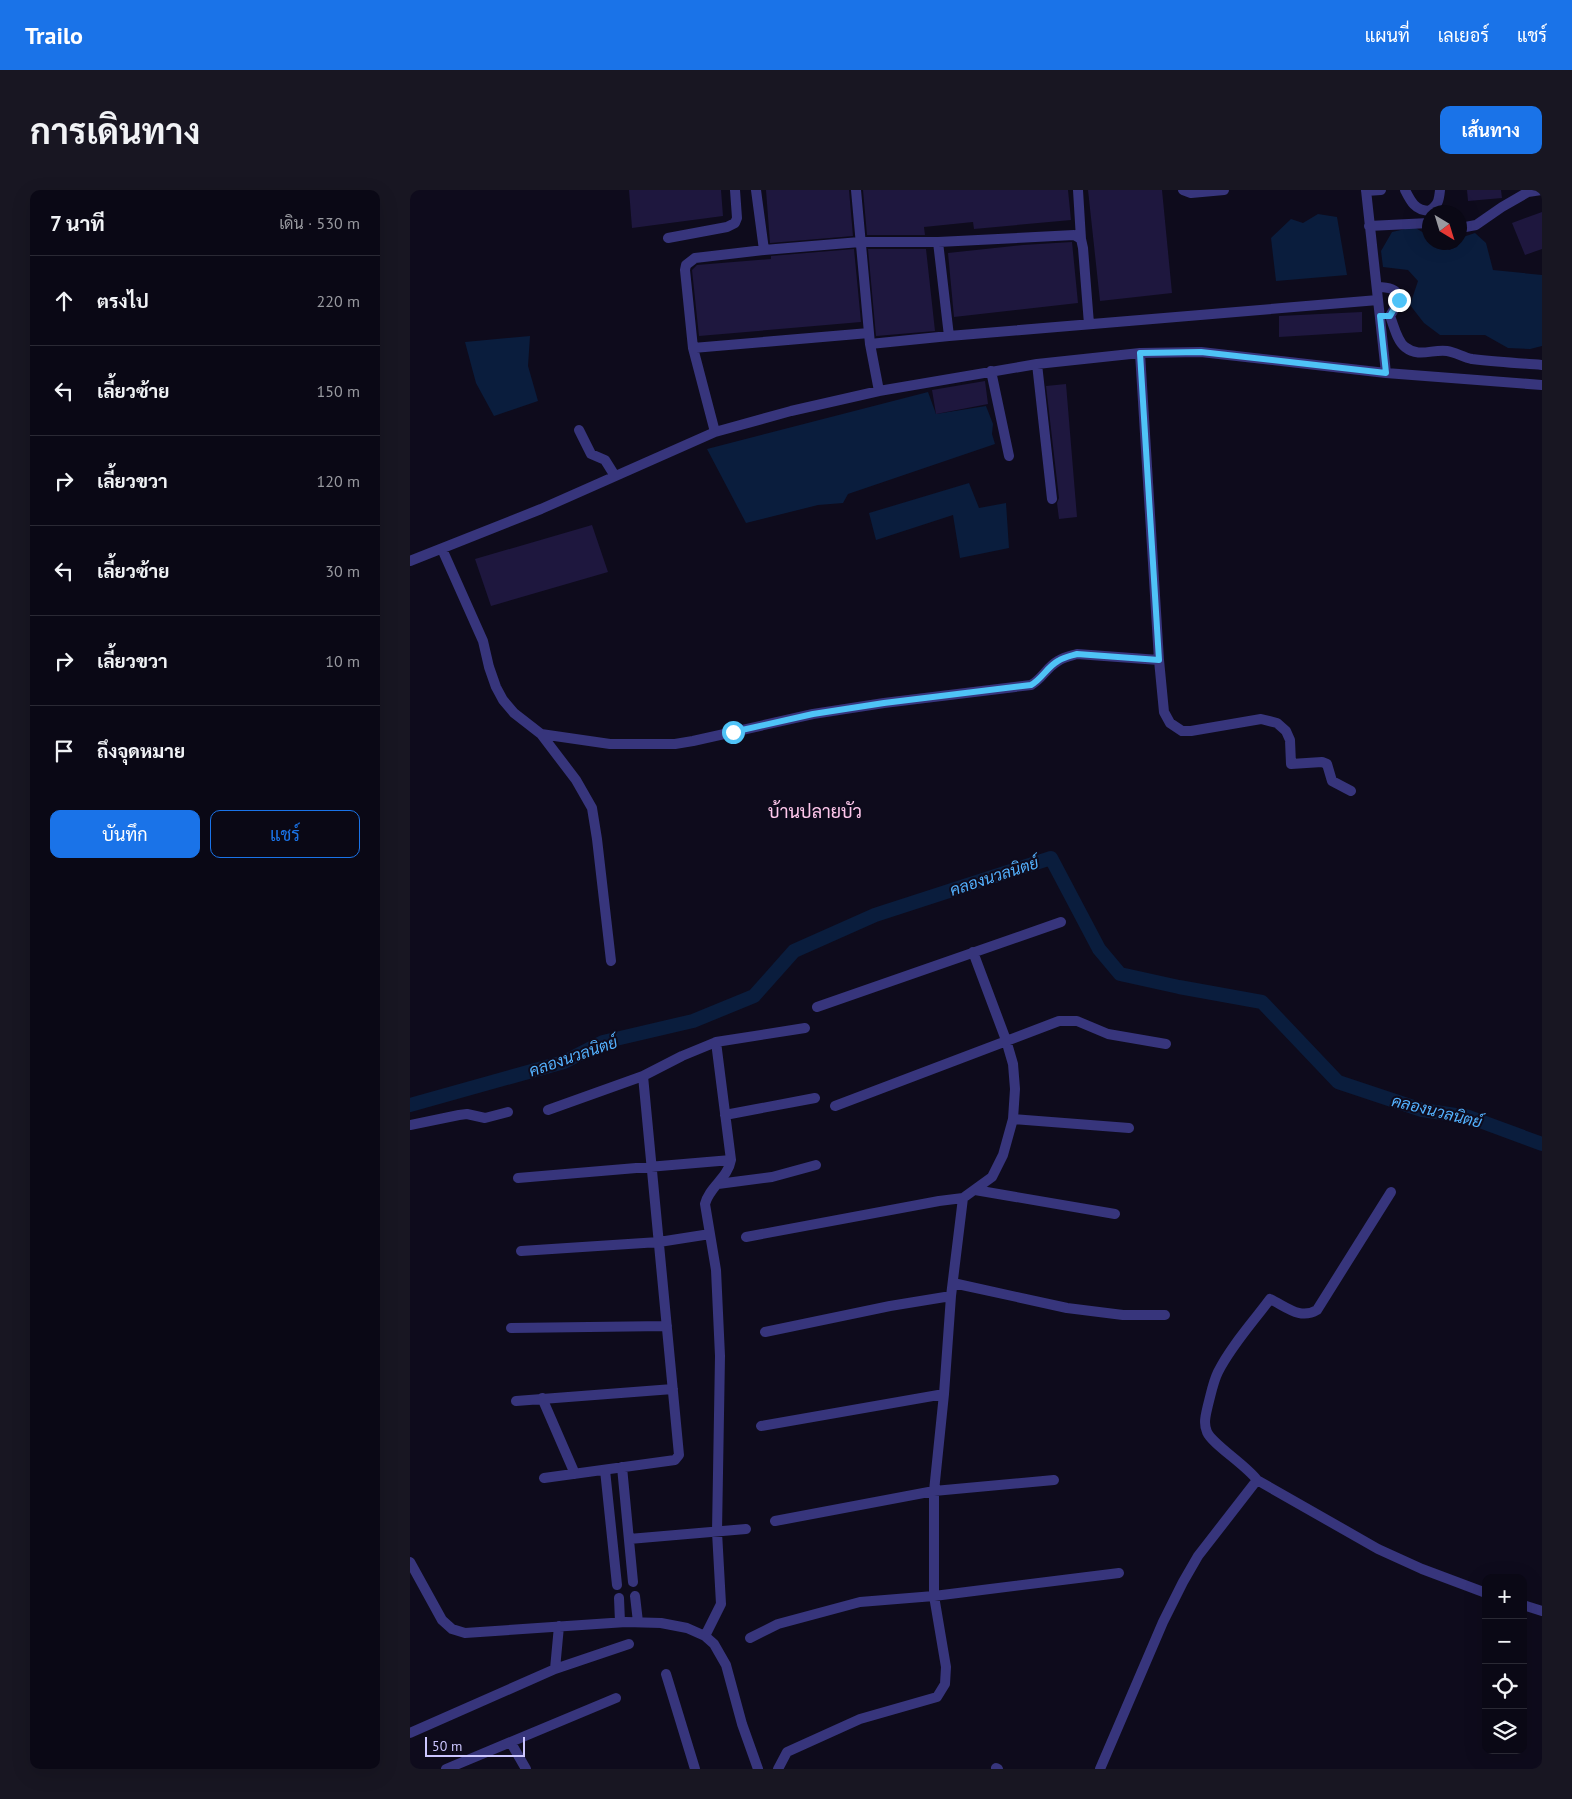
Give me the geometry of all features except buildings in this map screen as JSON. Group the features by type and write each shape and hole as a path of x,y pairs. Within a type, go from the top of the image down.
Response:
{"street":[{"path":"668,238 735,223 737,218 735,190"},
{"path":"756,190 764,250"},
{"path":"856,190 870,344 879,391"},
{"path":"1078,190 1089,324"},
{"path":"1183,190 1192,193 1224,190"},
{"path":"1380,190 1366,191 1378,300 1385,316 1405,347 1413,351 1430,353 1449,351 1471,359 1542,365"},
{"path":"1404,190 1411,203 1422,211"},
{"path":"1437,205 1440,200 1440,190"},
{"path":"1467,227 1476,225 1528,192 1542,190"},
{"path":"1369,226 1422,223"},
{"path":"715,432 693,348 685,270 686,265 695,258 860,242 938,242 1074,235 1081,239"},
{"path":"938,242 949,336"},
{"path":"1377,287 1395,290 1399,300 1385,316 1386,373"},
{"path":"870,344 1378,300"},
{"path":"693,348 869,333"},
{"path":"410,561 615,476 715,432 791,411 879,391 1036,364 1140,353 1201,352 1386,373 1542,385"},
{"path":"1140,353 1159,660 1164,712 1170,723 1182,731 1261,719 1277,723 1286,730 1290,740 1292,764 1322,762 1327,764 1332,781 1351,791"},
{"path":"1036,364 1052,499"},
{"path":"991,371 1009,456"},
{"path":"579,430 588,451 594,457 605,460 615,476"},
{"path":"442,549 483,641 496,687 514,713 541,734 576,780 592,808 611,961"},
{"path":"541,734 610,744 675,744 813,714 884,703 1031,685 1040,680 1056,662 1064,657 1077,654 1159,660"},
{"path":"817,1007 1061,922"},
{"path":"746,1237 963,1198 992,1177 1003,1155 1013,1119 1015,1089 1013,1064 974,952"},
{"path":"835,1106 1006,1040 1059,1022 1077,1021 1108,1034 1166,1044"},
{"path":"548,1110 643,1076 682,1056 716,1042 805,1028"},
{"path":"705,1636 721,1604 716,1532 720,1356 716,1270 705,1204 707,1196 730,1169 731,1160 716,1042"},
{"path":"544,1478 675,1460 679,1455 643,1076"},
{"path":"725,1115 815,1098"},
{"path":"410,1125 459,1115 467,1114 485,1118 508,1112"},
{"path":"1013,1119 1130,1128"},
{"path":"518,1178 731,1160"},
{"path":"718,1184 772,1177 816,1165"},
{"path":"975,1190 1115,1214"},
{"path":"1391,1192 1317,1310 1303,1315 1270,1299 1218,1372 1205,1416 1207,1433 1249,1470 1257,1480 1378,1548 1422,1569 1482,1592"},
{"path":"778,1769 786,1752 860,1719 937,1697 945,1684 946,1667 934,1596 934,1491 944,1394 951,1296 963,1198"},
{"path":"521,1251 659,1242 710,1234"},
{"path":"953,1283 1067,1308 1123,1315 1165,1315"},
{"path":"765,1332 890,1306 951,1296"},
{"path":"511,1328 667,1326"},
{"path":"516,1401 673,1389"},
{"path":"761,1426 944,1394"},
{"path":"542,1398 575,1474"},
{"path":"622,1467 633,1582"},
{"path":"605,1470 617,1585"},
{"path":"775,1521 934,1491 1054,1480"},
{"path":"1100,1769 1163,1622 1183,1582 1203,1548 1257,1480"},
{"path":"629,1539 746,1529"},
{"path":"410,1562 442,1620 452,1629 465,1633 638,1622 661,1623 687,1628 705,1636 714,1644 726,1665 742,1724 758,1769"},
{"path":"750,1638 778,1624 860,1602 934,1596 1119,1573"},
{"path":"635,1596 638,1622"},
{"path":"619,1598 620,1622"},
{"path":"1527,1607 1542,1611"},
{"path":"555,1669 559,1626"},
{"path":"410,1733 555,1669 629,1644"},
{"path":"666,1674 695,1769"},
{"path":"446,1769 616,1698"},
{"path":"511,1743 526,1769"}],"water":[{"path":"1318,214 1337,217 1347,275 1276,281 1271,238 1291,219 1303,223"},
{"path":"1414,227 1422,232 1422,250 1467,250 1467,236 1475,233 1486,243 1493,270 1542,275 1542,346 1530,349 1508,348 1485,335 1440,335 1424,323 1410,305 1418,281 1408,270 1383,267 1381,251 1392,232"},
{"path":"530,336 528,366 538,401 494,416 476,383 465,342"},
{"path":"928,392 936,414 986,406 993,424 992,434 995,444 848,494 843,503 818,505 746,523 707,449"},
{"path":"969,483 979,508 1006,503 1009,548 960,558 953,515 876,540 869,513"}],"waterway":[{"name":"คลองนวลนิตย์","path":"410,1105 564,1062 603,1042 693,1021 754,996 794,951 875,915 1051,858 1099,949 1120,974 1262,1002 1338,1082 1422,1110 1469,1117 1542,1144"}],"district":[{"name":"บ้านปลายบัว","path":"815,812"}],"route":[{"path":"733,732 813,714 884,703 1031,685 1040,680 1056,662 1064,657 1077,654 1159,660 1140,353 1201,352 1386,373 1380,316 1390,316 1399,300"}]}
